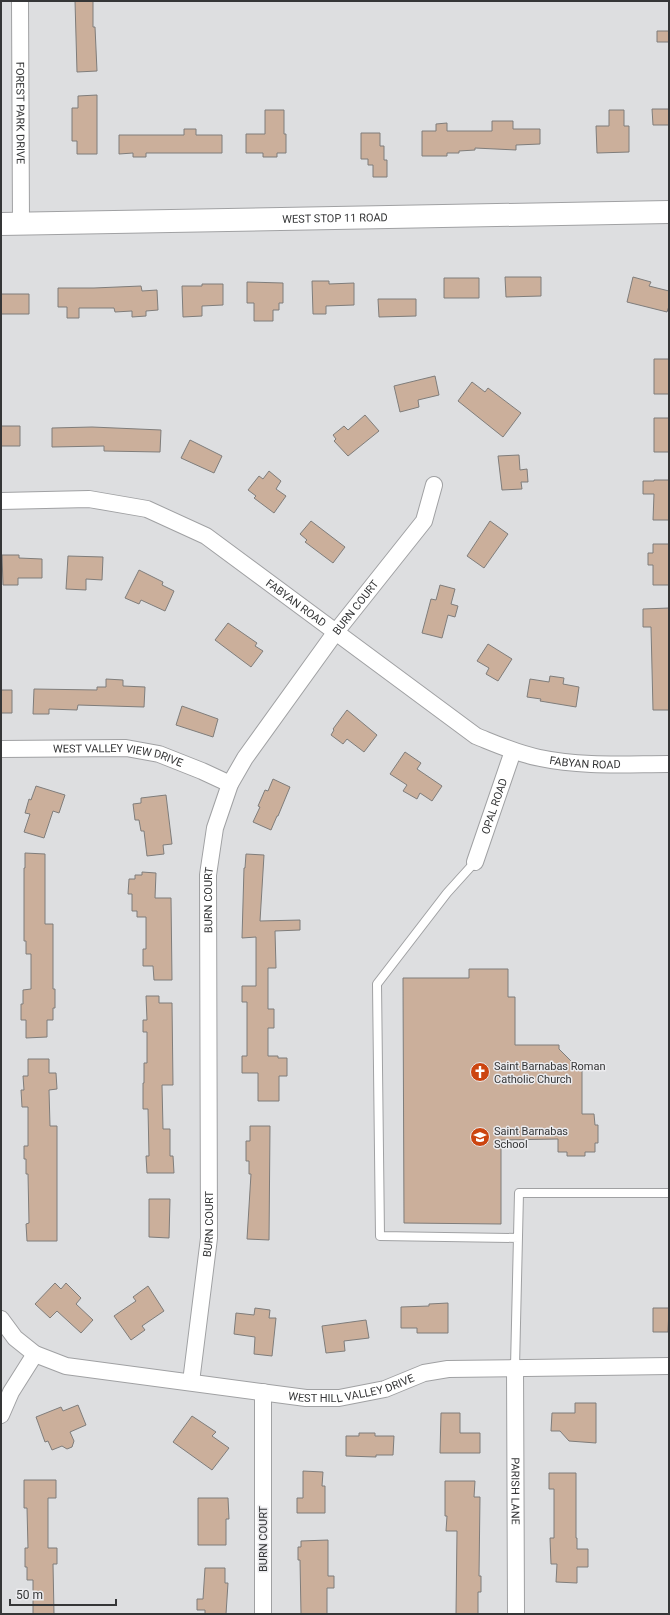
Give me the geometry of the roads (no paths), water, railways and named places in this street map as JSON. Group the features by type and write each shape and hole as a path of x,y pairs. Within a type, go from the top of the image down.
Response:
{"main road":[{"name":"WEST STOP 11 ROAD","path":"11,224 669,212"}],"street":[{"name":"FOREST PARK DRIVE","path":"11,224 20,1"},
{"name":"BURN COURT","path":"191,1382 209,1238 208,875 215,828 230,784 245,758 335,633 424,521 434,485"},
{"name":"FABYAN ROAD","path":"1,500 90,499 147,509 206,536 476,736 513,751 540,758 588,764 669,764"},
{"name":"WEST VALLEY VIEW DRIVE","path":"1,749 126,748 159,754 230,784"},
{"name":"OPAL ROAD","path":"475,862 513,751"},
{"name":"WEST HILL VALLEY DRIVE","path":"1,1319 15,1338 35,1354 66,1366 306,1398 339,1398 385,1389 424,1372 448,1368 669,1366"},
{"path":"1,1415 11,1392 35,1354"},
{"name":"PARISH LANE","path":"515,1367 516,1614"},
{"name":"BURN COURT","path":"263,1392 263,1614"}],"lane":[{"path":"475,862 447,893 377,984 380,1236 518,1238"},
{"path":"515,1367 519,1193 669,1193"}],"place":[{"name":"Saint Barnabas Roman Catholic Church","path":"480,1072"},
{"name":"Saint Barnabas School","path":"480,1137"}]}
